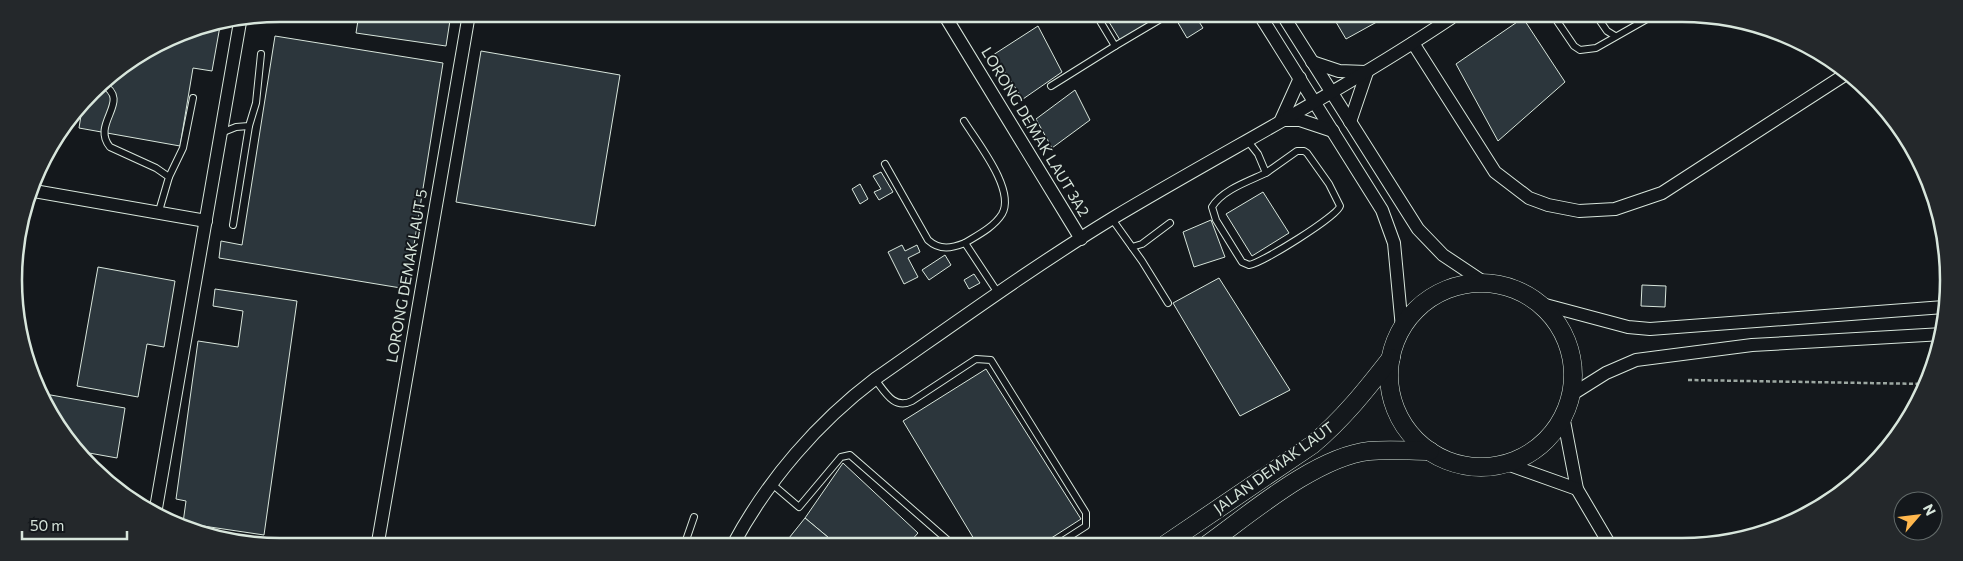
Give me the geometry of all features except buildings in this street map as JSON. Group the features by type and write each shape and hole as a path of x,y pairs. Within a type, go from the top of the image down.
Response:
{"main road":[{"path":"1485,283 1504,286 1522,292 1538,303 1552,317 1564,335 1570,354 1573,375 1569,400 1558,425 1545,442 1527,455 1507,464 1475,467 1459,464 1430,451 1414,437 1398,414 1389,380 1391,358 1402,328 1412,314 1437,294 1460,285 1485,283"},
{"name":"JALAN DEMAK LAUT","path":"1175,538 1330,430 1360,399 1391,358"},
{"name":"JALAN DEMAK LAUT","path":"1216,538 1268,501 1327,463 1369,451 1430,451"}],"street":[{"name":"LORONG DEMAK LAUT 5","path":"379,538 469,22"},
{"name":"LORONG DEMAK LAUT 3A2","path":"949,22 1081,239"},
{"path":"1264,22 1382,210 1389,227 1397,262 1402,328"},
{"path":"1287,22 1418,229 1443,255 1485,283"},
{"path":"737,538 772,484 806,442 859,391 875,379 998,294 1112,219 1367,72 1445,22"},
{"path":"156,507 239,26"},
{"path":"1412,43 1495,172 1529,198 1548,205 1579,210 1615,209 1662,193 1841,77"},
{"path":"1312,62 1339,71 1367,72"},
{"path":"1350,122 1367,72"},
{"path":"1281,120 1300,78"},
{"path":"1281,120 1300,120 1333,130"},
{"path":"38,192 159,211 206,221"},
{"path":"1538,303 1628,327 1650,329 1939,307"},
{"path":"1606,538 1577,489 1564,420 1569,400 1606,373 1636,360 1752,346 1935,335"},
{"path":"1507,464 1577,489"}],"lane":[{"path":"1101,22 1115,46"},
{"path":"1051,86 1156,22"},
{"path":"1558,22 1574,46 1580,50 1596,48 1640,22"},
{"path":"1601,22 1607,31 1615,36"},
{"path":"233,225 249,126 256,103 261,54"},
{"path":"107,89 112,94 114,105 102,132 105,141 110,147 156,168 169,177"},
{"path":"159,211 169,177 183,148 193,98"},
{"path":"885,164 928,240 940,248 953,247 966,242 996,222 1002,214 1006,197 993,168 964,121"},
{"path":"221,133 236,127 249,126"},
{"path":"1247,140 1258,154 1266,173"},
{"path":"1304,150 1329,184 1340,209 1258,263 1249,266 1242,262 1216,220 1212,207 1218,200 1234,189 1266,173 1296,152 1304,150"},
{"path":"1112,219 1168,303"},
{"path":"1132,247 1142,244 1170,223"},
{"path":"966,242 998,294"},
{"path":"875,379 891,400 904,404 912,401 976,359 991,360 1086,513 1086,526 1067,538"},
{"path":"772,484 799,507 841,456 850,455 945,538"},
{"path":"687,538 694,517"}],"path":[{"path":"1688,380 1919,384"}]}
